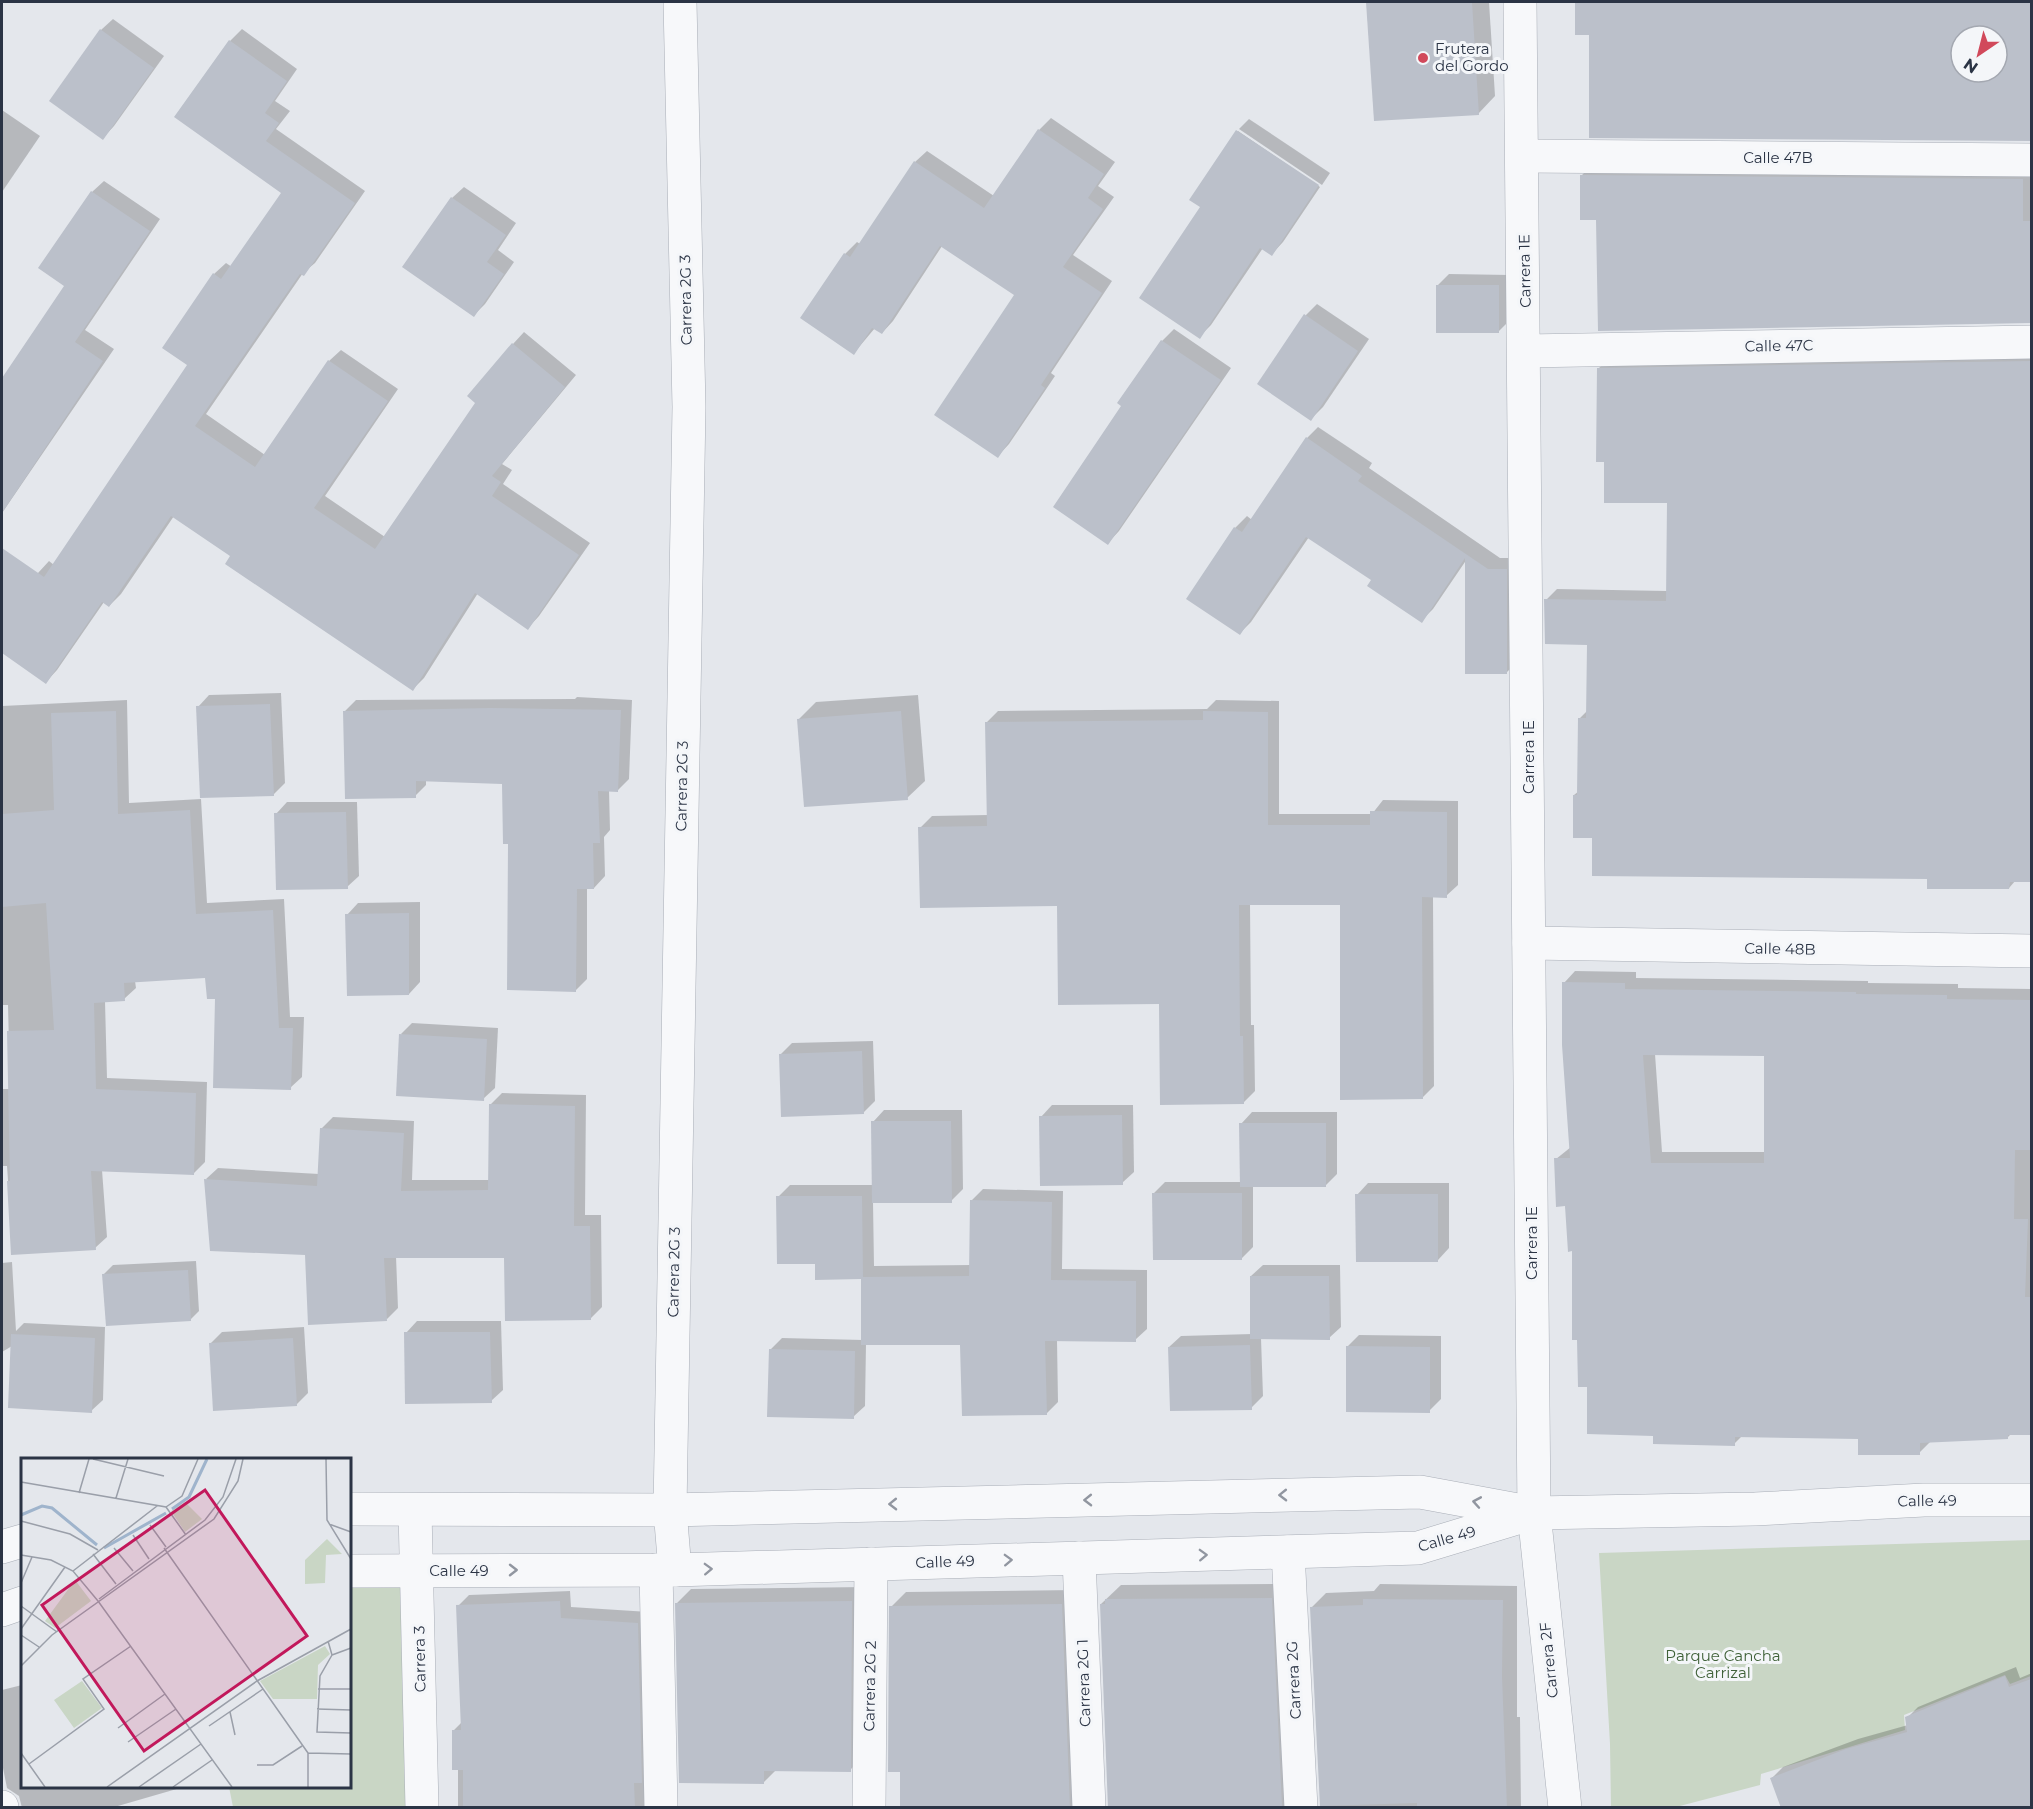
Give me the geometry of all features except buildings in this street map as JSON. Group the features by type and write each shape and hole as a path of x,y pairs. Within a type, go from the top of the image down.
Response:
{"street":[{"name":"Carrera 2G 3","path":"661,1808 665,1570 670,1510 689,407 680,2"},
{"name":"Carrera 1E","path":"1520,2 1526,351 1534,1513"},
{"name":"Calle 47B","path":"1524,156 2031,160"},
{"name":"Calle 47C","path":"1526,351 2031,342"},
{"name":"Calle 48B","path":"1530,943 1759,949 2031,951"},
{"name":"Calle 49","path":"351,1509 670,1510 1420,1492 1534,1513 1755,1509 1924,1500 2031,1500"},
{"name":"Carrera 3","path":"416,1511 422,1808"},
{"name":"Calle 49","path":"351,1571 665,1570 1418,1548 1534,1513"},
{"name":"Carrera 2F","path":"1534,1513 1564,1808"},
{"path":"2,1547 21,1541"},
{"name":"Carrera 2G","path":"1287,1552 1301,1808"},
{"name":"Carrera 2G 1","path":"1079,1558 1089,1808"},
{"name":"Carrera 2G 2","path":"869,1808 871,1564"},
{"path":"2,1610 21,1602"}],"green space":[{"name":"Parque Cancha Carrizal","path":"2031,1540 2031,1676 2010,1684 2005,1675 1904,1715 1905,1730 1761,1774 1760,1785 1676,1807 1611,1807 1610,1744 1599,1553"},
{"path":"408,1583 408,1807 233,1807 229,1788 351,1788 351,1584"}],"place":[{"name":"Frutera del Gordo","path":"1423,58"}]}
